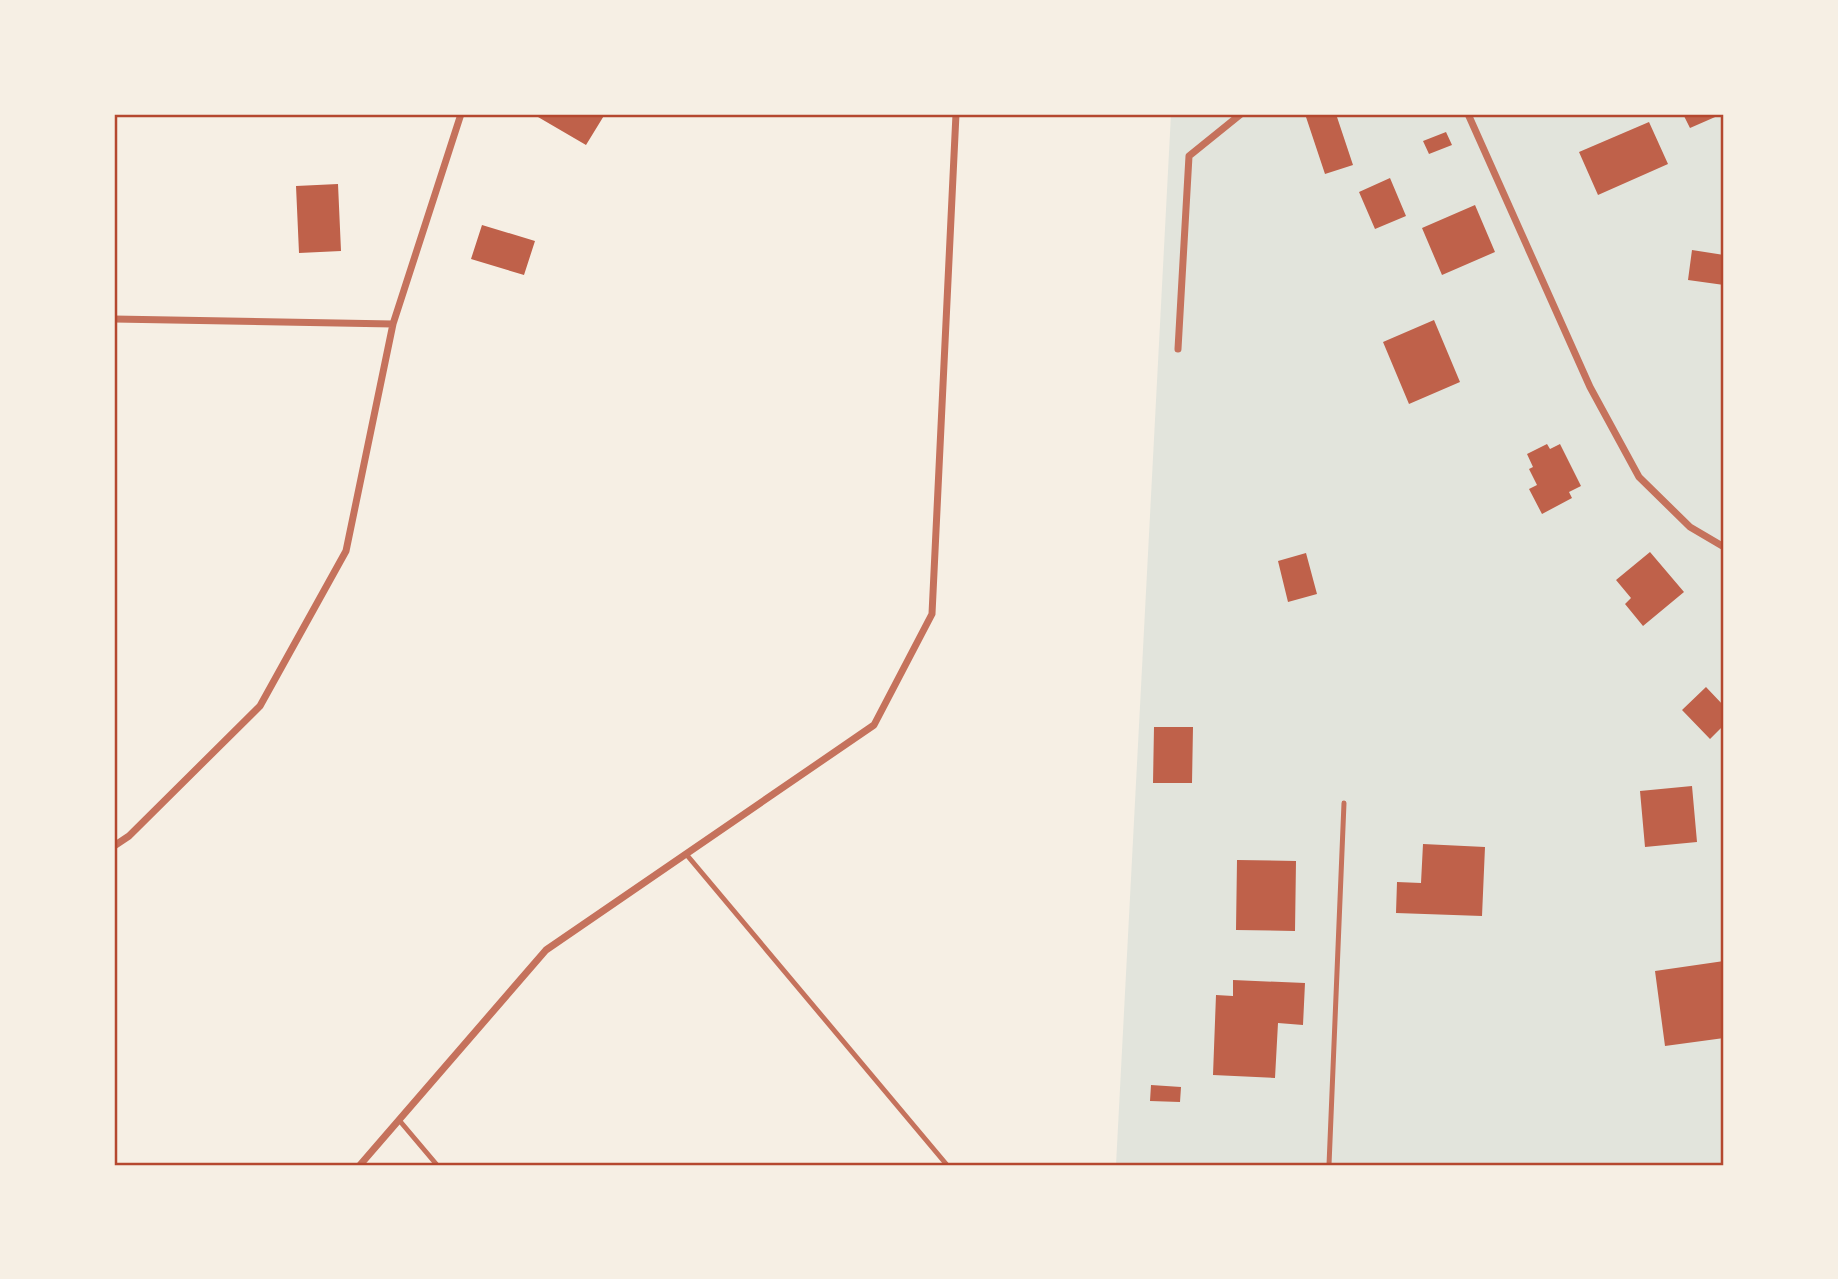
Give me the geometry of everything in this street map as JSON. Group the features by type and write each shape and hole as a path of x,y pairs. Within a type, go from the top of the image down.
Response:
{"street":[{"path":"114,846 129,836 260,706 346,551 393,324 461,114"},
{"path":"360,1165 546,950 874,725 932,614 956,114"},
{"path":"1178,349 1189,156 1241,114"},
{"path":"1468,114 1590,387 1639,477 1690,527 1724,547"},
{"path":"114,320 393,324"}],"lane":[{"path":"1329,1165 1343,803"},
{"path":"686,854 947,1165"},
{"path":"399,1120 438,1165"}],"shaded area":[{"path":"1171,114 1724,114 1724,1165 1116,1165"}],"building":[{"path":"540,114 605,114 586,145 538,117"},
{"path":"1336,114 1353,165 1325,174 1306,117"},
{"path":"1683,114 1722,114 1690,128"},
{"path":"1649,122 1668,164 1598,195 1579,152"},
{"path":"1446,132 1452,145 1429,154 1423,141"},
{"path":"1390,178 1406,216 1375,229 1359,192"},
{"path":"338,184 341,251 299,253 296,186"},
{"path":"1475,205 1495,252 1442,275 1422,228"},
{"path":"482,225 535,241 524,275 471,259"},
{"path":"1692,250 1724,255 1724,285 1688,280"},
{"path":"1434,320 1460,382 1409,404 1383,342"},
{"path":"1547,444 1550,449 1560,444 1581,486 1569,492 1572,498 1542,514 1529,489 1537,485 1529,469 1533,467 1527,454"},
{"path":"1650,552 1684,592 1643,626 1625,604 1631,598 1616,580"},
{"path":"1306,553 1317,594 1288,602 1278,561"},
{"path":"1706,687 1724,706 1724,725 1710,739 1682,710"},
{"path":"1154,727 1193,727 1192,783 1153,783"},
{"path":"1692,786 1697,842 1645,847 1640,791"},
{"path":"1423,844 1485,847 1482,916 1396,913 1397,882 1421,883"},
{"path":"1237,860 1296,861 1295,931 1236,930"},
{"path":"1724,961 1724,1038 1665,1046 1655,971"},
{"path":"1233,980 1305,983 1303,1025 1278,1023 1275,1078 1213,1075 1216,995 1233,996"},
{"path":"1151,1085 1181,1087 1180,1102 1150,1101"}]}
